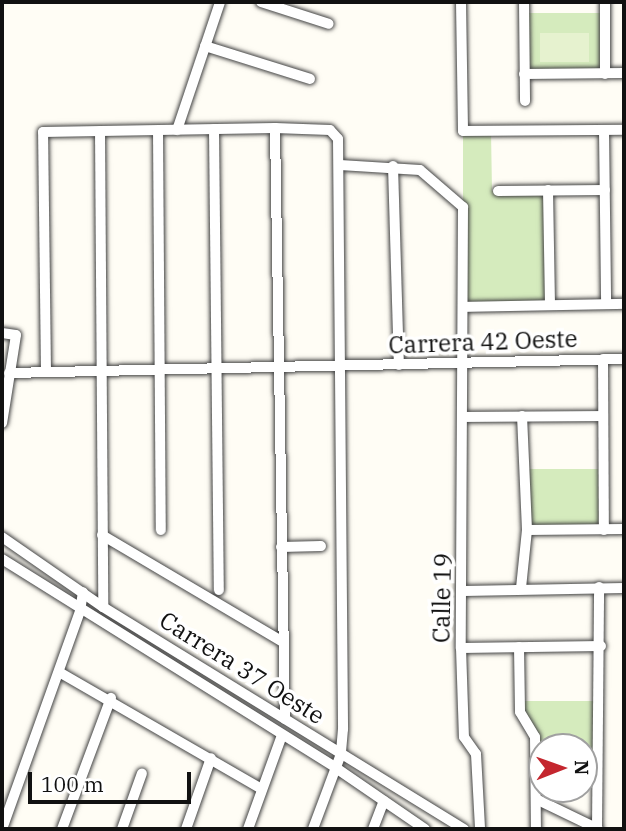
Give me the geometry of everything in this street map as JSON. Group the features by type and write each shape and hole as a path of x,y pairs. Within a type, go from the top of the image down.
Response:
{"street":[{"path":"177,130 220,2"},
{"path":"261,2 329,24"},
{"path":"461,2 463,131 624,130"},
{"path":"524,2 525,101"},
{"path":"605,2 605,74"},
{"path":"205,46 310,79"},
{"path":"524,74 624,74"},
{"path":"275,128 285,719"},
{"path":"46,372 43,132 275,128 330,130 338,139 343,368 341,754 313,829"},
{"path":"214,129 219,590"},
{"path":"604,130 606,303"},
{"path":"100,131 103,607"},
{"path":"158,131 161,530"},
{"name":"Calle 19","path":"340,165 393,166 420,170 463,207 464,591 461,648 464,737 476,754 480,829"},
{"path":"393,166 399,365"},
{"path":"548,190 550,304"},
{"path":"498,191 605,190"},
{"path":"463,307 624,304"},
{"path":"2,333 16,335 2,423"},
{"path":"603,359 604,530"},
{"name":"Carrera 42 Oeste","path":"9,373 103,374 624,359"},
{"path":"463,417 603,415"},
{"path":"520,588 527,530 522,416"},
{"path":"527,530 624,529"},
{"path":"102,535 283,642"},
{"name":"Carrera 37 Oeste","path":"2,537 103,607 436,815 464,829"},
{"path":"281,547 321,546"},
{"name":"Carrera 37 Oeste","path":"2,559 80,611 336,768 425,829"},
{"path":"544,803 597,829 601,646 599,587"},
{"path":"464,591 624,587"},
{"path":"2,829 80,611 83,592"},
{"path":"461,648 601,646"},
{"path":"519,647 520,712 533,733"},
{"path":"59,672 111,698 262,789"},
{"path":"62,829 111,698"},
{"path":"248,829 282,734"},
{"path":"186,829 211,758"},
{"path":"122,829 142,773"},
{"path":"373,829 384,801"},
{"path":"536,803 536,829"},
{"path":"432,829 436,815"}],"green space":[{"path":"524,13 605,13 605,74 524,74"},
{"path":"540,33 589,33 589,62 540,62"},
{"path":"463,131 491,131 492,191 548,190 550,304 463,307"},
{"path":"525,469 604,469 604,530 525,530"},
{"path":"520,701 599,701 597,733 529,733"}]}
